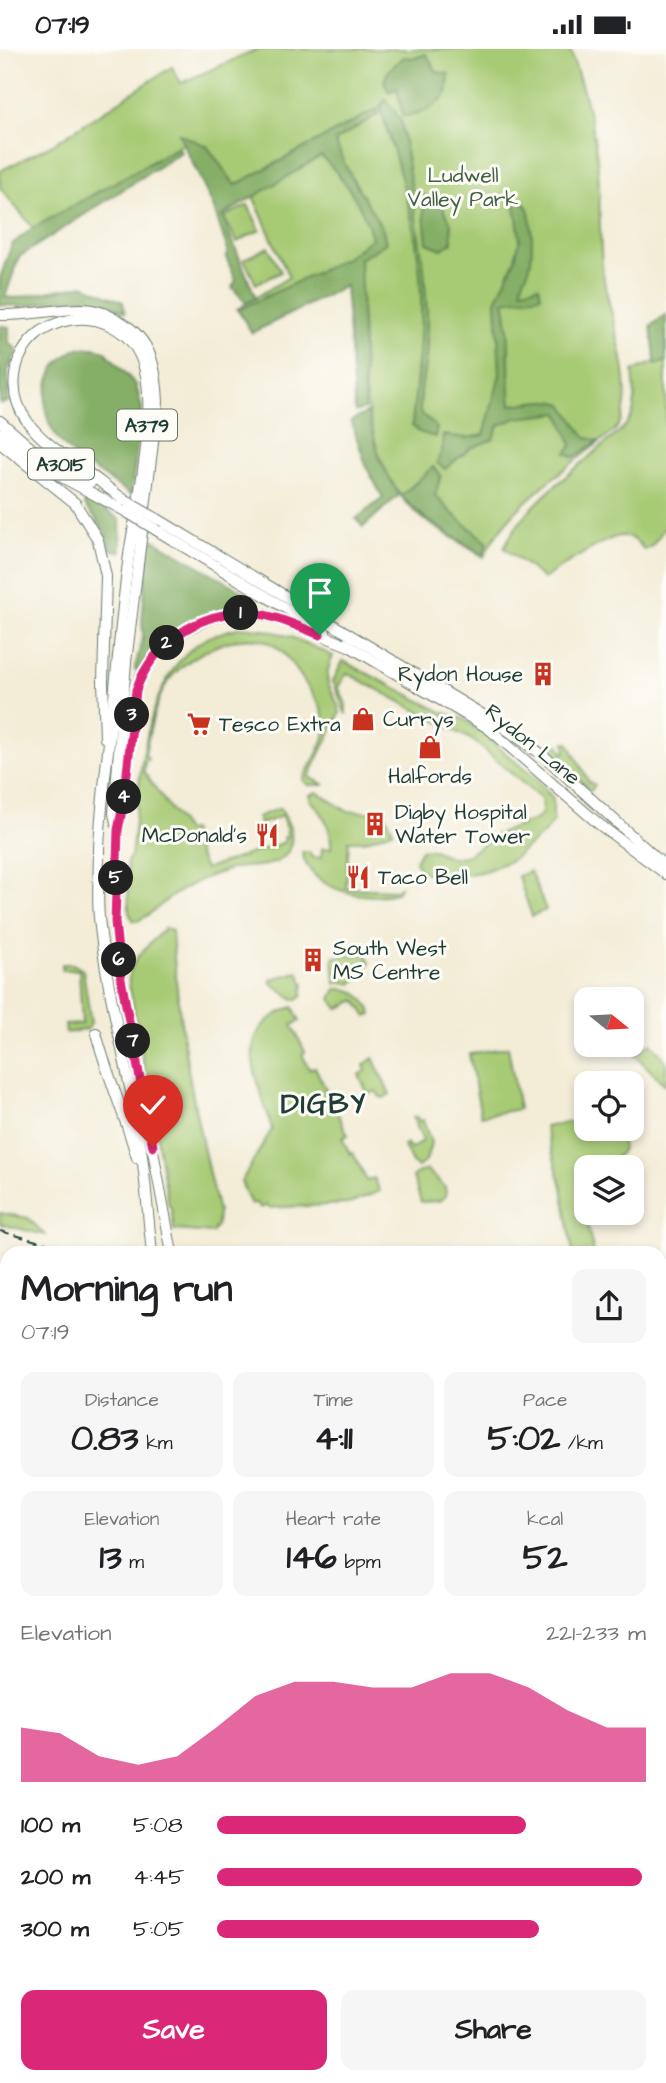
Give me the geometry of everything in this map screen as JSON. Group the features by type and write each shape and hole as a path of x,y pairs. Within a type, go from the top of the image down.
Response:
{"main road":[{"name":"A379","path":"0,315 84,309 106,313 129,326 143,341 151,355 156,374 158,402 126,662 114,814 118,830 115,922 117,952 171,1246"},
{"name":"A379","path":"125,506 31,431 20,413 13,384 18,362 28,344 50,326 81,318 113,326 125,335 140,355 148,389 142,474 126,582 100,812 99,914 108,988 137,1123 151,1246"},
{"name":"Rydon Lane","path":"0,421 32,449 260,588 349,646 488,728 600,825 666,874"},
{"name":"Rydon Lane","path":"0,433 60,476 125,506"},
{"name":"A379","path":"0,443 75,503 98,540 106,576 103,681 106,759"},
{"name":"Rydon Lane","path":"260,588 503,727 551,762 666,867"},
{"path":"238,612 248,607 260,588"},
{"name":"A3015","path":"118,830 124,801 134,701 141,676 158,652 187,629 212,617 238,612 274,618 349,646"},
{"name":"A379","path":"96,1033 109,1079 125,1116 144,1186"}],"green space":[{"name":"Ludwell Valley Park","path":"258,49 570,49 594,138 598,168 602,266 622,358 626,399 623,416 615,430 524,503 494,538 484,557 412,509 394,486 381,460 366,400 359,278 250,329 237,309 289,277 253,196 218,209 183,144 33,228 0,188 0,171 55,143 172,67 181,83"},
{"path":"426,54 437,72 449,74 447,93 428,110 403,116 397,88 389,92 384,81 389,70 404,57 415,58"},
{"path":"386,99 401,121 424,269 427,351 420,412 437,428 435,437 419,432 412,425 421,328 420,272 413,224 380,107"},
{"path":"377,109 378,114 335,141 346,167 383,230 386,243 360,259 365,409 355,412 345,286 252,333 238,310 345,259 372,238 364,215 352,194 321,156 222,216 256,298 246,303 232,287 236,280 226,257 228,251 213,206 179,134 207,146 235,185"},
{"path":"179,147 181,152 19,257 5,297 15,298 84,285 123,302 125,312 106,303 77,298 24,306 0,305 0,278 12,244 33,228"},
{"path":"422,195 440,202 451,223 452,242 442,249 427,243"},
{"path":"514,198 523,202 527,208 531,224 530,263 522,290 539,286 541,296 504,301 508,327 511,405 543,401 563,404 585,437 599,441 574,457 566,453 572,445 559,413 517,418 499,425 493,439 471,448 445,469 437,463 442,450 443,435 466,438 484,435 500,374 496,301 515,259 520,239"},
{"path":"248,205 260,230 237,242 224,217"},
{"path":"268,247 281,272 256,284 244,259"},
{"path":"666,314 666,361 656,365 651,326"},
{"path":"666,320 666,526 652,546 644,550 631,538 615,537 582,554 544,579 504,548 534,506 626,424 634,405 633,371 655,362 653,325"},
{"path":"0,326 9,327 9,343 18,350 8,369 8,402 0,404"},
{"path":"78,348 105,351 136,385 142,409 131,495 71,452 50,425 46,408 51,375 61,360"},
{"path":"368,412 380,460 399,495 363,527 356,519 383,498 367,468 351,421"},
{"path":"433,467 441,475 435,495 487,542 483,555 426,519 401,496"},
{"path":"92,500 120,520 121,552 110,549 103,529 84,504"},
{"path":"149,537 249,595 238,603 194,620 156,645 138,671 135,667 143,637"},
{"path":"240,627 288,636 333,656 327,680 340,713 309,777 325,785 308,785 303,780 323,740 323,713 296,668 280,650 257,639 243,639 213,647 186,663 167,683 159,700 145,754 148,759 144,772 186,831 191,830 197,846 195,848 205,869 285,842 284,837 288,836 282,816 260,824 257,817 280,808 291,835 290,847 276,862 231,869 206,877 175,894 146,917 133,921 129,912 127,861 131,856 140,772 153,714 163,687 177,664 196,645 211,636"},
{"path":"343,661 442,712 464,719 534,777 553,798 553,822 512,860 485,871 465,875 431,875 420,870 415,861 421,850 431,849 452,858 468,855 496,835 537,819 542,813 542,800 474,741 347,673 338,687 346,704 346,715 333,681"},
{"path":"565,742 568,742 589,782 595,785 591,791 555,755 552,747 559,745 563,753 566,751"},
{"path":"317,792 347,811 381,813 386,816 393,831 364,841 349,841 346,888 395,890 400,887 397,893 369,896 340,890 316,876 307,865 302,852 310,852 311,857 321,858 322,848 331,848 326,822 310,800 310,795"},
{"path":"530,871 546,910 532,916 518,876"},
{"path":"165,928 172,931 178,1003 189,1072 218,1212 217,1225 212,1233 174,1230 129,983 129,975 136,960"},
{"path":"366,954 370,963 352,984 335,984 333,957"},
{"path":"62,964 73,964 83,970 91,1023 88,1029 66,1033 65,1025 82,1024 79,970 62,970"},
{"path":"298,972 304,984 302,997 295,1000 271,983 271,979"},
{"path":"336,989 349,990 359,995 372,1014 367,1017 356,1000 338,1009 331,999"},
{"path":"293,1007 300,1021 292,1025 305,1052 302,1054 309,1069 315,1067 348,1135 342,1138 350,1154 353,1153 367,1181 374,1178 380,1191 348,1204 268,1208 267,1205 261,1208 256,1203 251,1205 241,1182 272,1129 255,1074 254,1042 260,1029 273,1017"},
{"path":"651,1043 666,1061 666,1086 637,1057 644,1057 644,1048"},
{"path":"508,1047 519,1109 481,1116 469,1054"},
{"path":"373,1058 390,1094 383,1098 376,1091 368,1094 359,1075 366,1071 364,1065"},
{"path":"417,1117 419,1122 423,1120 431,1143 426,1161 418,1167 412,1163 404,1146 407,1144 410,1149 423,1141 413,1118"},
{"path":"574,1121 574,1141 621,1141 623,1149 619,1155 574,1155 574,1225 588,1225 592,1246 572,1246 562,1187 545,1127"},
{"path":"427,1170 445,1187 446,1196 439,1201 421,1202 413,1177"},
{"path":"0,1213 28,1218 45,1235 0,1224"}],"railway":[{"path":"0,1231 55,1246"}],"place":[{"name":"Rydon House","path":"543,674"},
{"name":"Currys","path":"363,719"},
{"name":"Tesco Extra","path":"199,724"},
{"name":"Halfords","path":"430,747"},
{"name":"Digby Hospital Water Tower","path":"375,824"},
{"name":"McDonald's","path":"267,835"},
{"name":"Taco Bell","path":"358,877"},
{"name":"South West MS Centre","path":"313,960"}],"district":[{"name":"DIGBY","path":"324,1103"}],"route":[{"path":"153,1147 121,979 115,922 118,830 124,801 136,690 141,676 158,652 174,637 212,617 238,612 264,615 320,635"}]}
